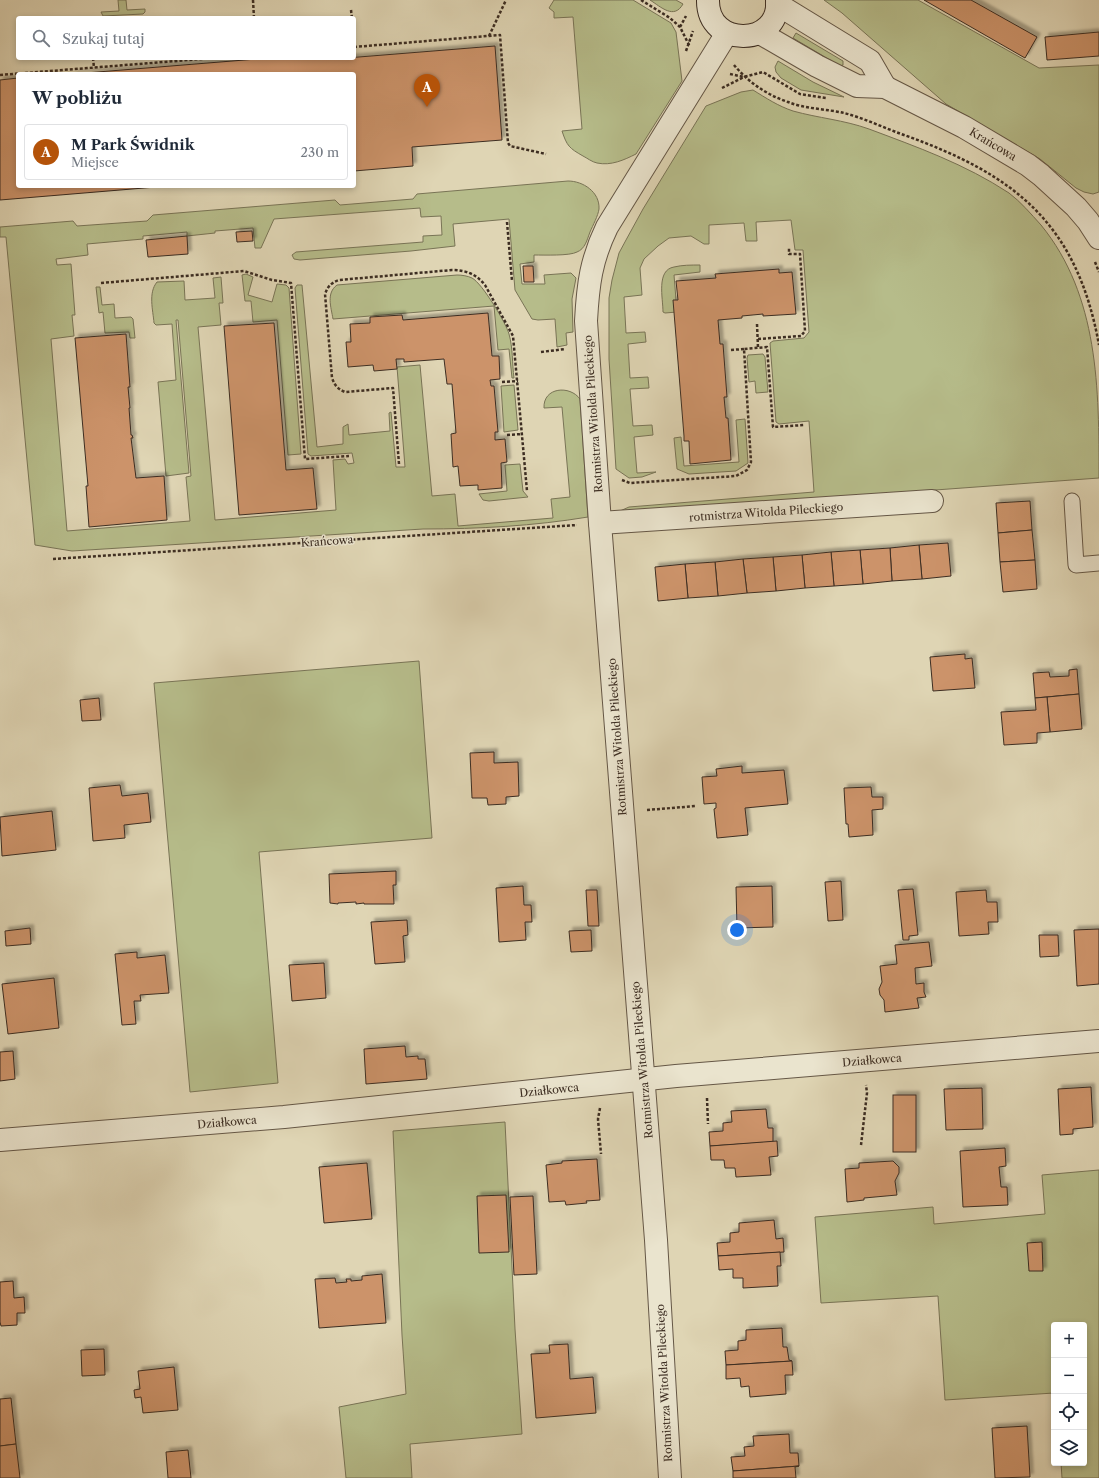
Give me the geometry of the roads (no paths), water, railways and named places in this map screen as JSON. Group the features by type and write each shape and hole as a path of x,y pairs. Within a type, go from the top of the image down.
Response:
{"street":[{"path":"707,0 713,20 719,27 733,36 747,37 760,32 769,25 775,15 777,2 870,60 885,87"},
{"name":"Krańcowa","path":"760,32 818,66 858,86 885,87 964,127 1028,165 1095,224"},
{"name":"Rotmistrza Witolda Pileckiego","path":"670,1478 656,1240 600,523 586,321 587,293 594,256 607,227 727,33"},
{"name":"rotmistrza Witolda Pileckiego","path":"600,523 932,501"},
{"name":"Działkowca","path":"0,1140 284,1117 643,1080 1099,1041"}],"lane":[{"path":"1072,502 1076,565 1099,563"}],"place":[{"name":"M Park Świdnik","path":"427,107"}]}
